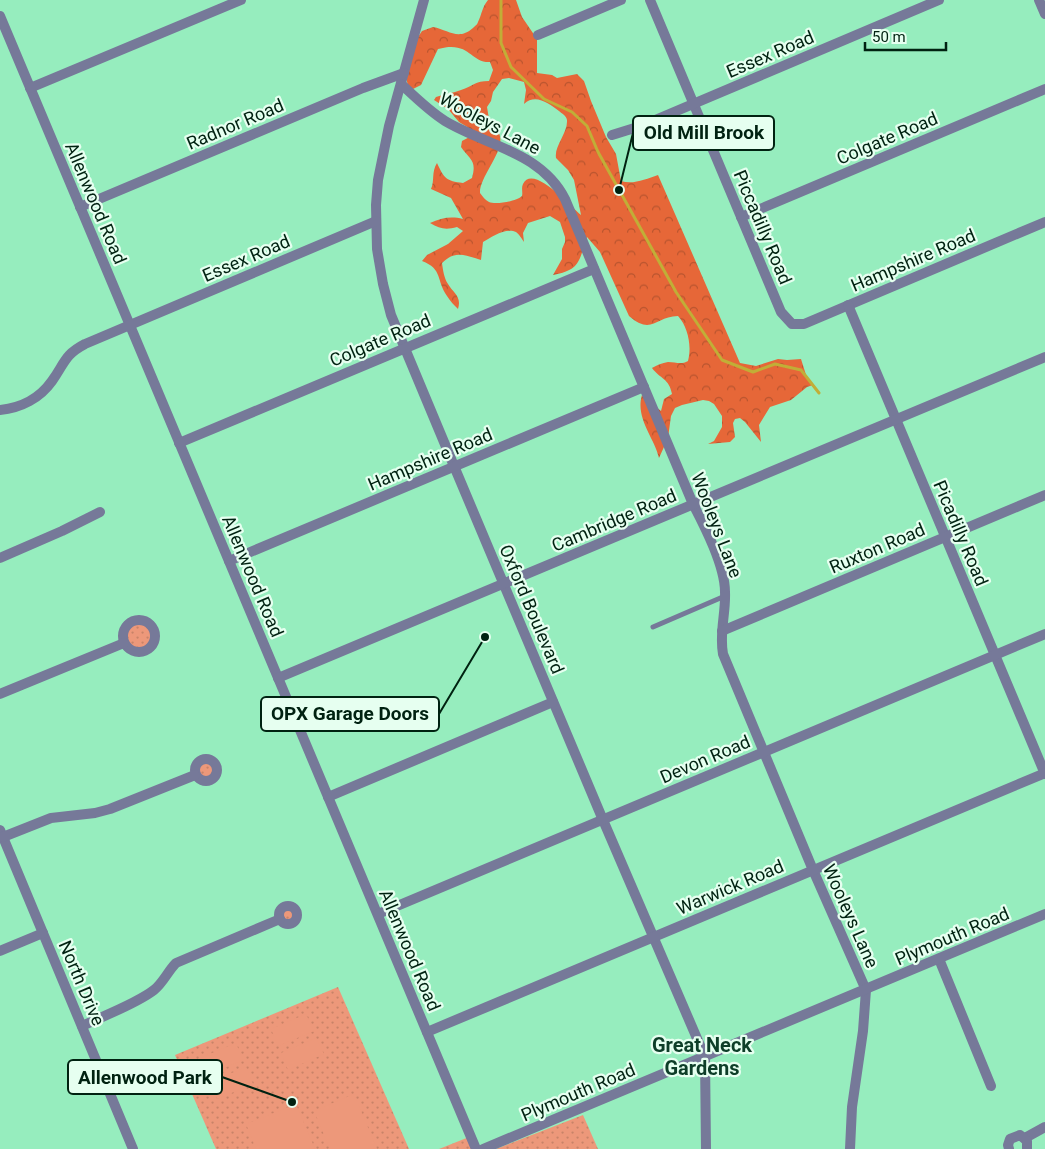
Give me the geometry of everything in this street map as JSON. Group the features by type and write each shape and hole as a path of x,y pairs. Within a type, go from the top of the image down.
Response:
{"street":[{"path":"30,88 241,0"},
{"path":"404,73 424,0"},
{"path":"538,35 621,0"},
{"name":"Piccadilly Road","path":"650,0 781,312 792,324"},
{"name":"Essex Road","path":"612,135 641,126 939,0"},
{"path":"1039,0 1045,14"},
{"name":"Allenwood Road","path":"0,16 476,1149"},
{"name":"Oxford Boulevard","path":"404,73 389,126 378,180 377,249 382,284 391,315 454,466 705,1057 706,1149"},
{"name":"Radnor Road","path":"80,207 363,88 404,73"},
{"name":"Wooleys Lane","path":"400,84 444,121 480,139 514,152 547,174 555,182 565,199 701,519 721,569 726,596 722,631 723,654 813,870 866,990 863,1031 852,1107 850,1149"},
{"name":"Colgate Road","path":"741,217 1045,89"},
{"name":"Essex Road","path":"0,410 30,402 46,390 64,359 72,351 85,344 376,221"},
{"name":"Hampshire Road","path":"792,324 804,324 1045,222"},
{"name":"Colgate Road","path":"179,443 594,269"},
{"name":"Picadilly Road","path":"848,305 1045,773"},
{"name":"Cambridge Road","path":"278,678 1045,356"},
{"name":"Hampshire Road","path":"229,561 644,386"},
{"name":"Ruxton Road","path":"722,631 1045,495"},
{"path":"0,558 100,512"},
{"name":"Devon Road","path":"378,914 1045,634"},
{"path":"0,694 124,643"},
{"path":"328,797 553,702"},
{"name":"Warwick Road","path":"427,1032 1045,773"},
{"path":"1,834 51,818 95,813 110,809 195,775"},
{"name":"North Drive","path":"1,834 133,1149"},
{"name":"Plymouth Road","path":"483,1149 1045,914"},
{"path":"82,1026 147,995 157,988 176,963 280,919"},
{"path":"0,951 43,933"},
{"path":"939,959 991,1086"},
{"path":"1025,1138 1045,1127"},
{"path":"1009,1149 1008,1142 1013,1136 1020,1135 1028,1141 1027,1149"}],"lane":[{"path":"654,627 726,596"}],"shaded area":[{"path":"139,620 145,621 150,625 154,630 154,642 150,647 145,651 139,652 133,651 128,647 124,642 123,636 124,630 128,625 133,621"},
{"path":"206,759 214,762 217,770 214,778 206,781 198,778 195,770 198,762"},
{"path":"288,906 294,909 297,915 294,921 288,924 282,921 279,915 282,909"},
{"path":"338,987 409,1149 216,1149 175,1055"},
{"path":"306,1014 314,1031 278,1046 271,1029"},
{"path":"316,1038 324,1054 288,1070 281,1053"},
{"path":"236,1043 243,1060 207,1075 200,1058"},
{"path":"246,1067 253,1084 217,1099 210,1082"},
{"path":"354,1094 377,1149 330,1149 314,1111"},
{"path":"296,1104 315,1149 256,1149 246,1124"},
{"path":"583,1115 598,1149 496,1149"},
{"path":"469,1137 474,1149 439,1149"}],"green space":[{"path":"488,0 516,0 522,17 537,39 537,73 552,75 557,78 577,74 584,81 606,137 616,154 621,181 635,182 658,175 740,363 756,366 778,359 801,359 807,378 813,385 807,387 791,400 770,407 759,425 761,442 740,418 735,419 733,423 735,437 730,442 708,444 714,441 722,427 722,416 714,404 703,400 675,408 671,416 668,438 659,458 643,420 641,412 642,395 661,411 664,399 672,394 671,389 652,368 666,362 681,363 688,361 689,343 687,331 678,316 649,325 637,322 629,316 600,252 587,237 578,263 569,270 553,275 562,259 565,237 560,222 550,216 528,223 523,233 524,242 516,232 503,232 483,242 481,260 465,255 456,255 451,256 442,263 447,282 458,298 458,309 449,300 436,271 429,264 422,261 427,255 448,244 463,231 457,227 443,228 430,223 446,218 463,219 451,198 431,189 437,163 449,180 463,183 472,178 473,164 461,147 462,141 477,133 459,122 448,109 434,100 436,97 477,83 489,81 493,70 490,62 478,59 463,49 449,47 438,49 421,85 413,89 408,86 406,77 418,37 422,31 433,27 453,34 468,32 477,24","holes":["509,78 524,82 526,90 524,104 533,99 542,101 559,111 567,120 567,125 557,149 556,158 568,170 574,180 581,215 553,189 535,179 528,179 522,186 522,196 511,201 501,203 489,202 480,193 484,178 500,145 498,132 491,131 487,107 493,92 502,79"]}],"waterway":[{"path":"501,0 501,43 511,67 544,99 572,112 587,126 598,152 676,292 722,360 753,372 775,364 801,370 819,393"}],"place":[{"name":"Old Mill Brook","path":"619,190"},
{"name":"OPX Garage Doors","path":"485,637"},
{"name":"Allenwood Park","path":"292,1102"}],"district":[{"name":"Great Neck Gardens","path":"702,1056"}]}
